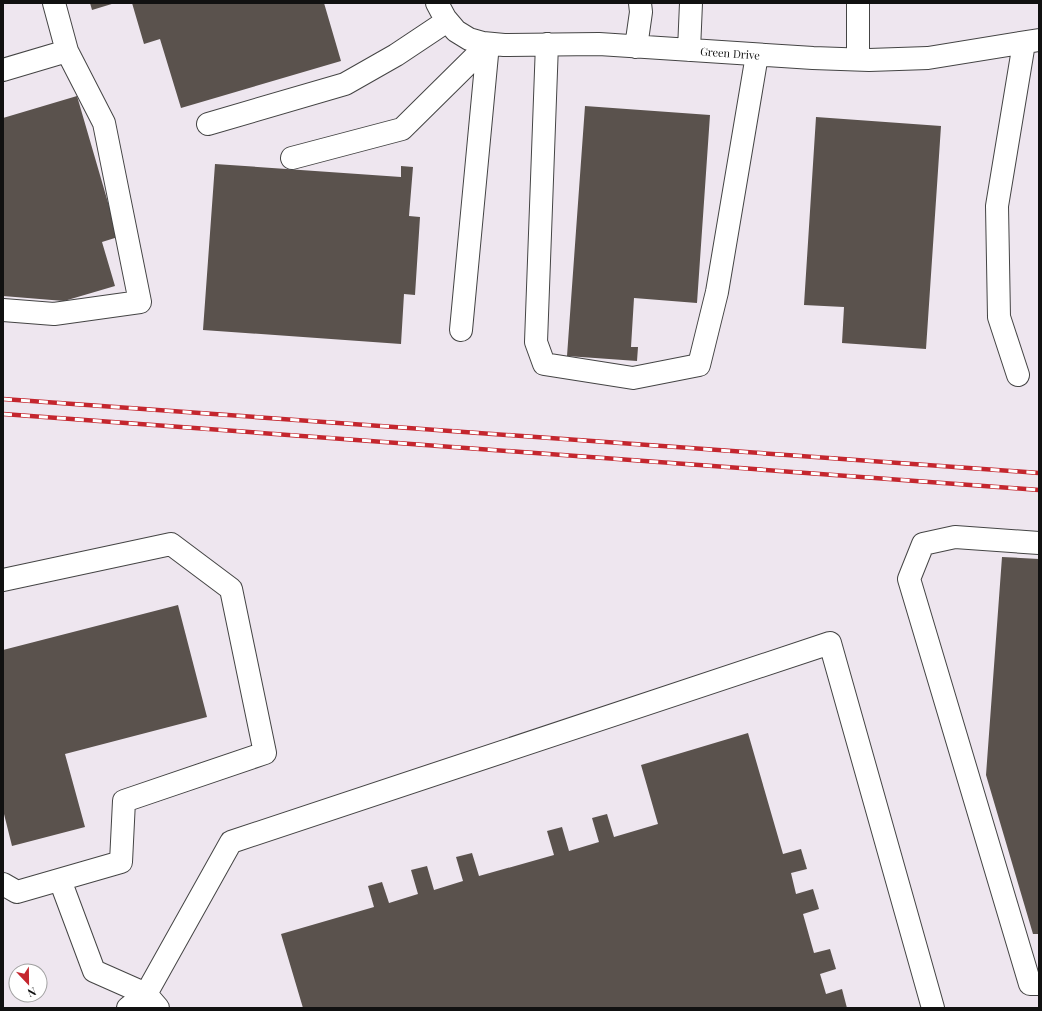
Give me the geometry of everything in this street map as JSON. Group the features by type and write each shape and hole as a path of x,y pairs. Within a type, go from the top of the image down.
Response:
{"street":[{"path":"3,310 54,314 140,302 104,123 68,51 54,3"},
{"path":"636,47 641,12 640,3"},
{"path":"688,50 691,3"},
{"path":"858,3 858,59"},
{"path":"208,124 345,84 396,55 442,12"},
{"name":"Green Drive","path":"442,12 456,31 469,39 488,44 504,45 599,44 757,55 858,59 928,58 1031,42"},
{"path":"1018,375 999,317 997,206 1031,42"},
{"path":"292,158 402,129 488,44"},
{"path":"461,330 488,44"},
{"path":"547,44 536,342 544,364 633,378 699,365 717,292 757,55"},
{"path":"3,70 68,51"},
{"path":"1039,543 955,537 923,544 909,579 1030,984 1039,984"},
{"path":"3,580 171,544 232,589 264,753 124,801 121,862 18,892 3,884"},
{"path":"128,1008 152,1001 231,842 830,643 934,1008"},
{"path":"60,880 94,971 152,1001"}],"shaded area":[{"path":"3,3 1039,3 1039,1008 3,1008"}],"building":[{"path":"90,3 115,3 92,10"},
{"path":"132,3 324,3 341,61 181,108 160,39 144,44"},
{"path":"77,96 118,237 102,242 115,286 64,301 3,296 3,118"},
{"path":"585,106 710,115 697,303 634,298 631,347 638,347 637,361 567,356"},
{"path":"816,117 941,126 926,349 842,343 844,307 804,305"},
{"path":"215,164 401,177 401,166 413,167 409,216 420,217 415,295 404,294 401,344 203,330"},
{"path":"1002,557 1039,559 1039,934 1033,934 986,775"},
{"path":"178,605 207,717 65,754 85,827 12,846 3,810 3,650"},
{"path":"748,733 783,854 801,849 807,869 791,873 796,894 813,889 819,909 803,914 814,953 830,949 836,969 820,974 826,994 842,989 847,1008 303,1008 281,934 374,907 368,886 382,882 389,903 418,894 411,870 427,866 434,890 463,881 456,857 472,853 479,876 554,855 547,831 562,827 569,851 599,842 592,818 607,814 614,837 658,824 641,765"}],"railway":[{"path":"3,399 1039,473"},
{"path":"3,414 1039,490"}]}
